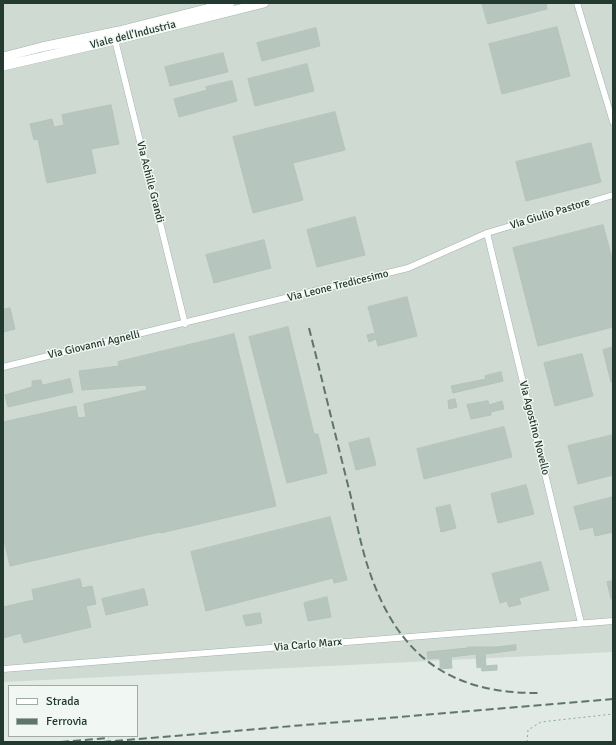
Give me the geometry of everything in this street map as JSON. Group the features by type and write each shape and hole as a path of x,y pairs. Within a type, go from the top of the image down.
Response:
{"main road":[{"name":"Viale dell'Industria","path":"3,57 42,47 119,31 202,6 230,3"},
{"name":"Viale dell'Industria","path":"3,66 116,40 264,3"}],"street":[{"path":"577,3 613,122"},
{"name":"Via Achille Grandi","path":"116,40 185,324"},
{"name":"Via Giulio Pastore","path":"487,233 613,195"},
{"name":"Via Leone Tredicesimo","path":"185,324 408,268 487,233"},
{"name":"Via Agostino Novello","path":"487,233 581,623"},
{"name":"Via Giovanni Agnelli","path":"3,367 185,324"},
{"name":"Via Carlo Marx","path":"3,670 613,621"}],"path":[{"path":"528,742 528,730 541,722 613,714"}],"shaded area":[{"path":"3,3 613,3 613,652 3,682"}],"building":[{"path":"482,3 546,3 547,9 488,24"},
{"path":"557,27 570,76 502,94 489,44"},
{"path":"316,28 320,46 262,61 257,43"},
{"path":"223,53 228,72 170,86 165,67"},
{"path":"307,64 314,91 255,106 248,79"},
{"path":"232,81 237,101 179,117 174,99 207,90 206,87"},
{"path":"111,105 119,144 91,149 96,173 47,183 38,139 34,140 30,124 52,119 54,127 64,125 62,115"},
{"path":"335,112 345,150 293,163 303,200 253,213 233,137"},
{"path":"591,143 601,182 526,201 516,162"},
{"path":"355,217 365,255 317,267 307,230"},
{"path":"603,225 613,262 613,327 538,346 513,248"},
{"path":"264,240 271,268 214,283 206,255"},
{"path":"407,297 417,336 378,346 376,339 369,342 367,335 375,333 368,307"},
{"path":"10,308 15,329 3,332 3,310"},
{"path":"288,327 314,434 318,434 327,473 287,483 249,337"},
{"path":"234,334 276,506 10,566 3,536 3,422 76,406 78,418 86,417 84,404 147,390 146,385 82,390 79,371 119,366 118,362"},
{"path":"613,347 613,381 611,382 603,350"},
{"path":"582,354 593,396 555,406 544,363"},
{"path":"501,372 503,381 453,393 451,386 486,379 485,376"},
{"path":"70,379 73,392 8,407 5,395 32,387 32,381 41,380 42,385"},
{"path":"455,399 457,407 449,409 448,401"},
{"path":"488,401 489,405 502,401 504,409 491,412 491,415 471,419 467,405"},
{"path":"504,427 512,457 424,479 417,449"},
{"path":"613,435 613,475 578,484 568,446"},
{"path":"369,438 376,465 356,470 349,443"},
{"path":"526,485 534,514 498,523 491,494"},
{"path":"613,497 613,532 595,536 593,527 580,530 574,507"},
{"path":"450,505 456,528 441,532 436,508"},
{"path":"330,517 347,580 334,583 333,578 206,611 191,552"},
{"path":"541,562 549,590 519,598 521,604 509,607 507,601 500,603 492,574"},
{"path":"80,579 82,588 92,586 96,604 86,606 91,627 24,643 21,633 3,638 3,607 34,600 32,590"},
{"path":"613,581 613,599 611,599 607,582"},
{"path":"144,589 148,605 106,615 102,599"},
{"path":"327,597 331,617 308,621 304,603"},
{"path":"260,613 262,623 246,626 243,616"},
{"path":"516,645 516,650 485,654 486,666 497,665 497,670 482,671 481,667 477,668 476,654 451,657 452,668 440,669 440,658 428,659 427,652 468,648 467,647"}],"railway":[{"path":"309,328 364,554 382,602 396,627 413,648 432,665 455,678 480,686 508,692 540,693"},
{"path":"103,742 613,699"},
{"path":"61,742 109,738"}]}
